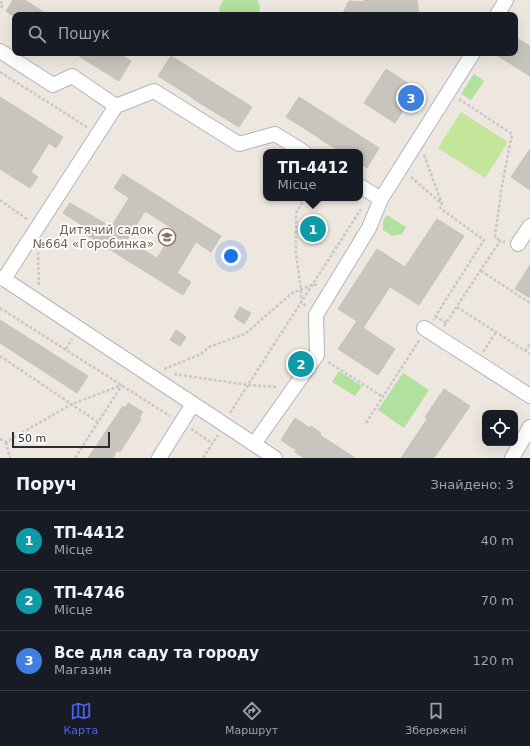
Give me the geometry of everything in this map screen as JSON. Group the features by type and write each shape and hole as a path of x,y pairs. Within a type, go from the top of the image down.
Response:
{"street":[{"path":"499,12 506,0"},
{"path":"0,51 53,86 72,76 116,106"},
{"path":"254,444 317,355 316,315 369,228 381,199 471,56"},
{"path":"275,458 2,279 116,106 154,90 239,144 276,134 299,149"},
{"path":"363,188 381,199"},
{"path":"518,244 530,226"},
{"path":"424,328 530,396"},
{"path":"159,458 193,404"},
{"path":"512,458 526,444 530,427"}],"path":[{"path":"0,2 3,4 0,10"},
{"path":"0,72 97,134"},
{"path":"453,96 512,134 502,185 495,236 500,241 518,244"},
{"path":"423,152 442,204 440,208 484,240"},
{"path":"203,458 225,425 226,418 364,205 381,199"},
{"path":"0,200 37,226"},
{"path":"303,201 296,213 296,253 301,290 301,302 316,315"},
{"path":"438,337 500,241"},
{"path":"38,249 39,288"},
{"path":"480,271 530,304"},
{"path":"163,369 201,354 209,347 245,334 292,293 314,284"},
{"path":"314,284 329,293"},
{"path":"457,307 530,354"},
{"path":"0,308 212,443"},
{"path":"435,316 446,323"},
{"path":"476,361 496,332"},
{"path":"525,351 530,344"},
{"path":"317,355 383,397"},
{"path":"0,356 98,422"},
{"path":"171,374 248,385 294,389"},
{"path":"6,442 72,404 122,385"},
{"path":"74,458 122,385"},
{"path":"0,439 6,442 10,458"}],"green space":[{"path":"223,0 257,0 260,6 259,12 220,12 219,9"},
{"path":"474,74 484,81 471,100 461,94"},
{"path":"461,112 508,142 485,178 438,148"},
{"path":"387,215 406,227 402,234 392,236 383,230 383,221"},
{"path":"339,371 362,386 355,396 332,382"},
{"path":"403,373 429,390 404,428 378,410"}],"building":[{"path":"13,0 25,0 43,12 12,12 11,15 6,11"},
{"path":"364,0 417,0 419,12 344,12 349,1 364,2"},
{"path":"518,39 530,46 530,76 498,56 518,56"},
{"path":"79,56 123,56 131,61 119,81"},
{"path":"171,56 252,107 239,127 158,76"},
{"path":"386,69 417,89 395,123 364,103"},
{"path":"0,97 63,137 56,148 49,143 31,172 38,177 30,188 0,169"},
{"path":"299,97 379,148 367,168 363,165 363,149 337,149 286,117"},
{"path":"530,149 530,190 511,177"},
{"path":"123,174 221,236 211,252 196,242 177,273 191,282 183,295 85,234 88,229 63,213 70,203 111,227 129,198 114,188","holes":["145,211 175,230 157,258 127,240"]},
{"path":"314,218 323,223 312,241 303,236"},
{"path":"437,219 464,236 419,305 390,287 363,328 395,349 378,375 338,349 357,321 338,309 377,249 405,267"},
{"path":"530,265 530,298 515,289"},
{"path":"240,307 251,313 244,324 234,317"},
{"path":"0,320 88,376 77,393 0,343"},
{"path":"176,330 186,337 180,346 170,340"},
{"path":"303,351 307,354 294,373 290,370"},
{"path":"444,389 470,406 434,458 401,458 427,419 425,417"},
{"path":"128,403 143,412 139,417 141,419 120,452 117,450 113,458 88,458 123,406 125,408"},
{"path":"295,418 310,428 311,426 321,433 320,435 355,458 304,458 295,452 296,450 281,440"}],"place":[{"name":"Все для саду та городу","path":"411,98"},
{"name":"ТП-4412","path":"313,229"},
{"name":"Дитячий садок №664 «Горобинка»","path":"167,237"},
{"name":"ТП-4746","path":"301,364"}]}
